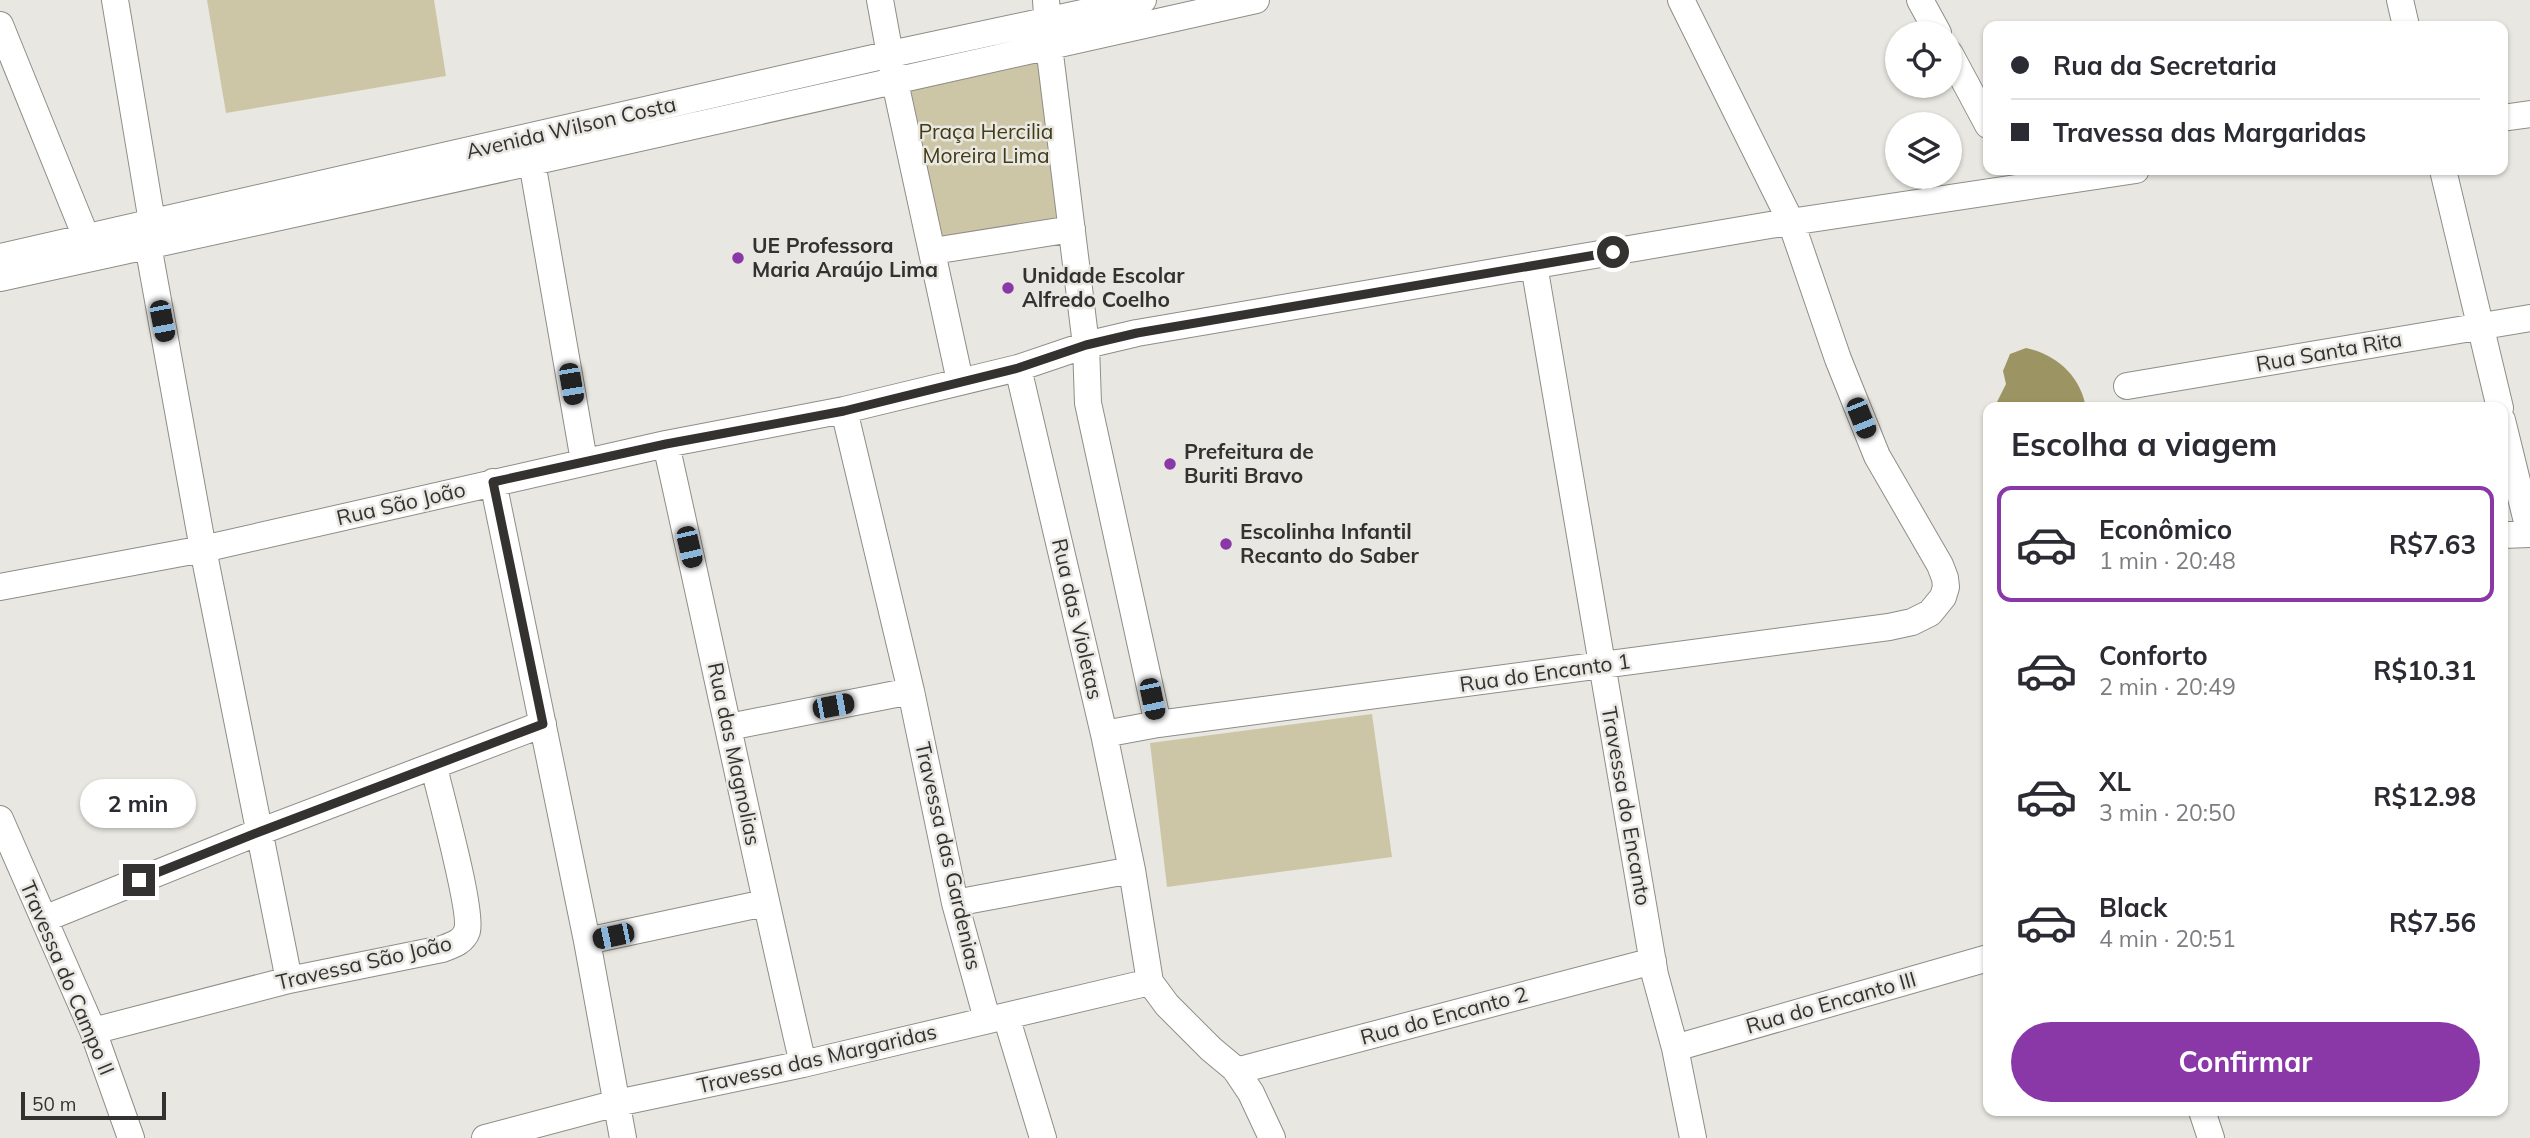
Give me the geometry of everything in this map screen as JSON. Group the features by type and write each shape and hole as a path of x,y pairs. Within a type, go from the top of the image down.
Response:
{"street":[{"path":"115,0 150,233 203,549 289,980"},
{"path":"880,0 895,82 960,381"},
{"name":"Avenida Wilson Costa","path":"0,257 86,237 150,233 469,163 891,54 1143,0"},
{"path":"469,163 532,163 895,82 1048,22 1255,0"},
{"path":"1681,0 1791,222"},
{"path":"1920,0 1931,21"},
{"path":"2400,0 2405,21"},
{"path":"1048,22 1086,345 1088,403 1158,724"},
{"path":"0,25 86,237"},
{"path":"1962,76 1983,116"},
{"path":"2508,117 2530,114"},
{"path":"532,163 584,461"},
{"name":"Rua São João","path":"0,587 203,549 584,461 844,411 1018,368 1086,345 1151,331 1791,222 2016,178 2061,175"},
{"path":"2443,175 2499,402"},
{"name":"Rua do Encanto 1","path":"1104,734 1158,724 1912,622 1930,613 1943,597 1945,578 1877,456 1838,359 1791,222"},
{"path":"933,251 1072,229"},
{"path":"0,278 150,233"},
{"name":"Travessa do Encanto","path":"1534,265 1653,961 1675,1048 1693,1138"},
{"name":"Rua Santa Rita","path":"2127,386 2530,318"},
{"name":"Rua das Violetas","path":"1018,368 1104,734 1132,870 1150,982"},
{"name":"Travessa das Gardenias","path":"844,411 911,691 955,904 1042,1138"},
{"name":"Rua das Magnolias","path":"666,444 765,903 803,1064"},
{"path":"2508,444 2530,534 2508,535"},
{"path":"493,482 587,942 623,1138"},
{"path":"729,727 911,691"},
{"path":"44,919 259,832 543,724"},
{"name":"Travessa São João","path":"93,1031 289,980 442,949 462,939 468,926 464,895 434,767"},
{"name":"Travessa do Campo II","path":"0,819 93,1031 131,1138"},
{"path":"955,904 1132,870"},
{"path":"587,942 765,903"},
{"name":"Rua do Encanto III","path":"1675,1048 1983,959"},
{"name":"Rua do Encanto 2","path":"1236,1071 1653,961"},
{"path":"1150,982 1167,1005 1236,1071 1251,1093 1272,1138"},
{"name":"Travessa das Margaridas","path":"485,1138 617,1103 803,1064 1150,982"},
{"path":"2204,1116 2211,1138"}],"green space":[{"path":"207,0 434,0 446,76 226,113"},
{"name":"Praça Hercilia Moreira Lima","path":"1038,58 1059,220 941,238 909,87"},
{"path":"1372,714 1392,857 1167,887 1150,743"}],"shaded area":[{"path":"2026,348 2057,361 2073,377 2084,402 1997,402 2006,384 2003,371 2010,354"}],"place":[{"name":"UE Professora Maria Araújo Lima","path":"738,258"},
{"name":"Unidade Escolar Alfredo Coelho","path":"1008,288"},
{"name":"Prefeitura de Buriti Bravo","path":"1170,464"},
{"name":"Escolinha Infantil Recanto do Saber","path":"1226,544"}],"route":[{"path":"139,880 543,724 493,482 666,444 844,411 1018,368 1086,345 1137,333 1613,252"}]}
